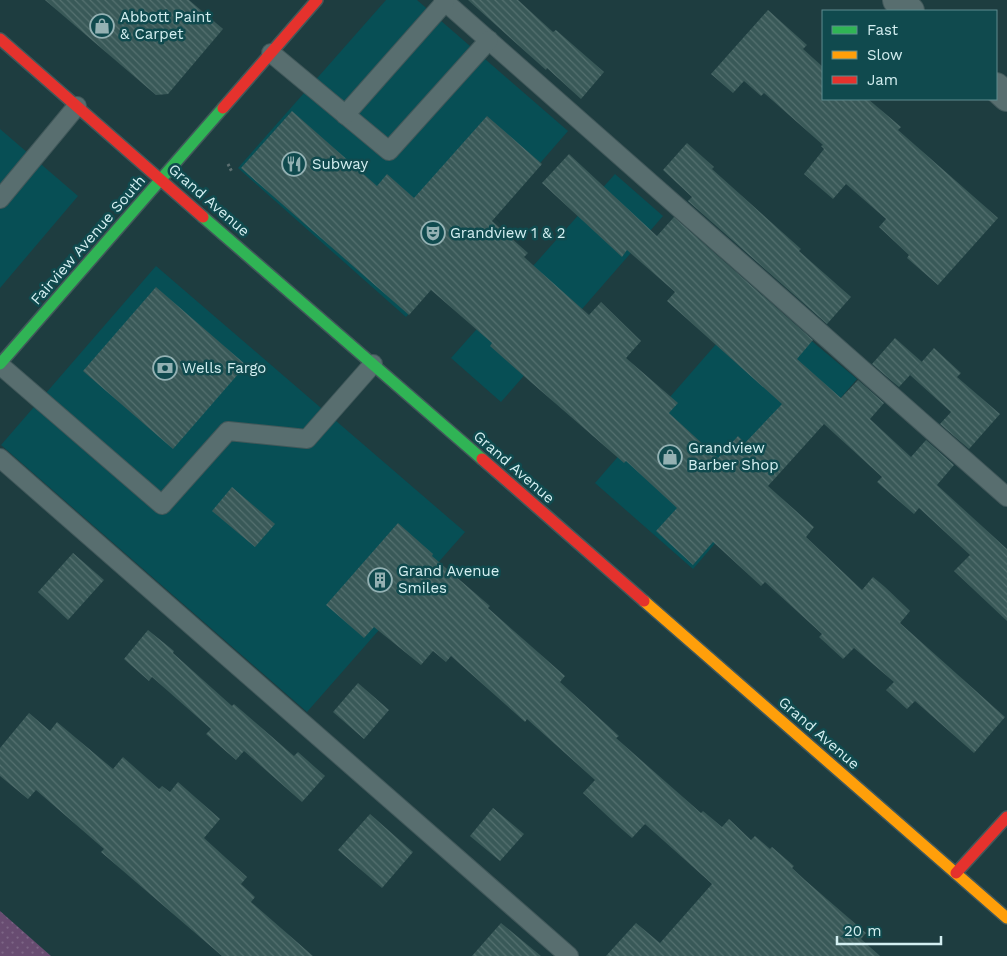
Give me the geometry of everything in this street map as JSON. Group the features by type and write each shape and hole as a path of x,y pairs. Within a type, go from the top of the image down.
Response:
{"main road":[{"name":"Fairview Avenue South","path":"0,364 317,0"},
{"name":"Grand Avenue","path":"1,43 161,179 1007,918"},
{"path":"956,873 1007,817"}],"street":[{"path":"897,0 909,10"},
{"path":"997,88 1007,97"}],"lane":[{"path":"345,115 444,1 1007,497"},
{"path":"271,53 389,151 488,40"},
{"path":"0,200 77,106"},
{"path":"0,364 162,505 228,431 307,439 373,364"},
{"path":"0,458 569,956"}],"path":[{"path":"228,164 232,172"}],"shaded area":[{"path":"386,0 417,0 568,131 406,317 238,168"},
{"path":"0,129 78,196 0,288"},
{"path":"615,174 663,216 501,402 451,358"},
{"path":"156,266 465,532 307,712 1,445"},
{"path":"758,296 857,379 693,569 595,483"},
{"path":"0,911 51,956 0,956"}],"building":[{"path":"45,0 189,0 223,29 168,94 156,95"},
{"path":"468,0 518,0 553,32 556,30 604,72 581,99"},
{"path":"768,10 807,45 803,49 822,66 822,100 869,100 901,127 898,130 998,218 938,285 907,258 909,255 879,227 886,219 846,184 833,199 804,174 824,149 821,146 823,145 764,93 761,96 744,81 733,93 711,74"},
{"path":"292,111 377,186 387,174 414,198 487,116 542,164 492,221 528,253 524,257 589,315 601,302 641,341 626,358 678,403 669,413 718,458 738,436 745,443 782,404 667,301 675,292 627,250 622,257 542,183 569,154 657,236 674,217 813,340 797,359 841,398 858,380 884,403 870,419 911,457 926,440 954,465 937,485 1007,549 1007,621 954,571 970,555 919,508 914,514 877,482 882,477 824,424 768,486 814,527 806,537 862,590 873,577 885,587 910,611 900,623 1005,717 974,753 915,701 907,709 886,690 894,682 854,648 843,659 819,637 822,634 765,582 761,586 713,542 693,565 656,531 677,508 626,461 624,463 490,346 492,343 431,290 409,315 241,168"},
{"path":"687,143 714,167 712,169 801,249 799,251 851,297 827,324 688,201 692,197 663,170"},
{"name":"Wells Fargo","path":"156,287 246,365 173,449 83,371"},
{"path":"895,338 922,362 899,387 872,364"},
{"path":"934,348 961,373 957,377 1000,414 969,449 940,424 951,412 910,375"},
{"path":"232,487 275,524 255,547 212,511"},
{"path":"398,523 433,554 432,556 490,606 488,608 565,676 560,682 619,736 616,738 701,813 703,811 722,827 729,819 751,840 755,836 770,849 772,847 794,866 792,868 805,880 866,933 861,939 880,956 606,956 636,923 660,943 712,884 645,824 632,838 583,793 595,780 527,719 525,722 451,656 446,662 433,651 421,665 374,627 364,638 326,605"},
{"path":"73,553 104,580 68,620 38,592"},
{"path":"148,630 174,651 173,653 232,706 234,704 294,756 298,752 325,776 302,802 244,751 236,760 206,734 211,729 152,677 149,681 124,659"},
{"path":"358,683 389,710 364,739 333,712"},
{"path":"29,713 50,731 57,722 113,769 123,757 159,789 162,786 170,792 178,782 220,819 204,838 247,877 241,884 255,897 251,902 313,956 222,956 101,852 104,849 36,790 28,799 0,776 0,748"},
{"path":"493,808 524,834 500,861 470,836"},
{"path":"370,814 413,852 382,888 338,850"},
{"path":"501,923 541,956 472,956"}],"traffic: fast":[{"path":"0,364 223,108"},
{"path":"203,217 482,459"}],"traffic: slow":[{"path":"644,601 1007,918"}],"traffic: jam":[{"path":"223,108 317,0"},
{"path":"0,39 203,217"},
{"path":"482,459 644,601"},
{"path":"956,873 1007,817"}],"place":[{"name":"Abbott Paint & Carpet","path":"102,26"},
{"name":"Subway","path":"294,164"},
{"name":"Grandview 1 & 2","path":"433,233"},
{"name":"Wells Fargo","path":"165,368"},
{"name":"Grandview Barber Shop","path":"670,457"},
{"name":"Grand Avenue Smiles","path":"380,580"}]}
